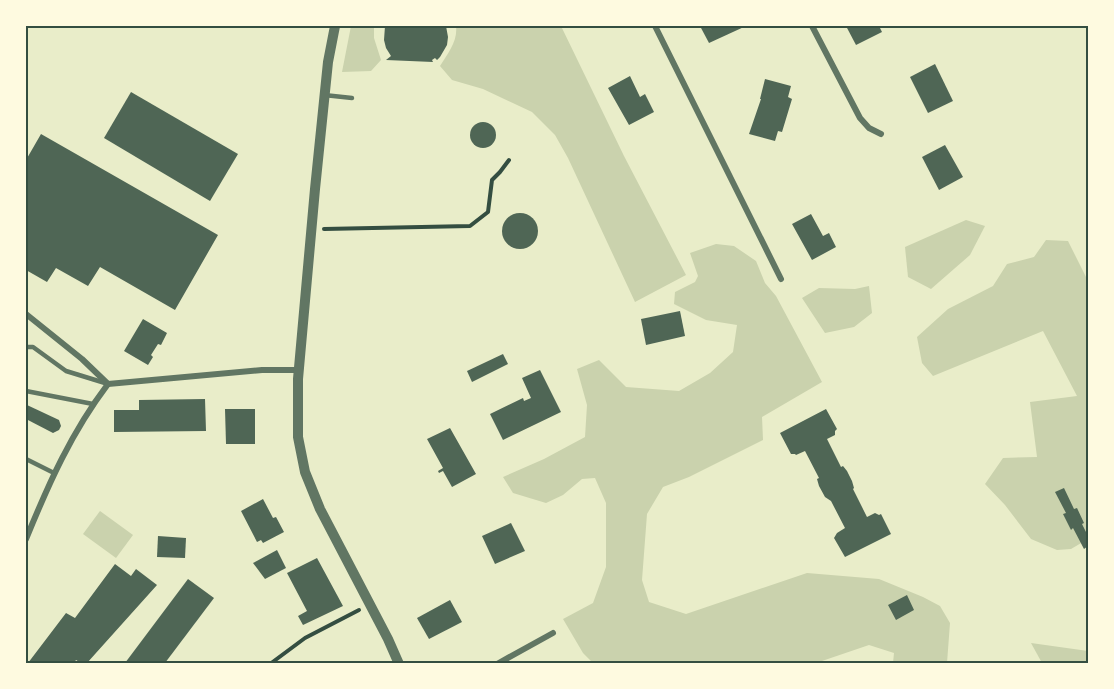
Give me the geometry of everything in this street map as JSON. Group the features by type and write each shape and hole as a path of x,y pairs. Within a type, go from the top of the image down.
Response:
{"street":[{"path":"334,26 324,95 311,230 299,370 298,437 305,471 320,509 399,663"},
{"path":"655,26 781,279"},
{"path":"812,26 860,118 869,128 881,134"},
{"path":"26,314 108,384"},
{"path":"26,539 54,473 71,440 108,384 262,370 299,370"},
{"path":"496,663 553,633"}],"lane":[{"path":"324,95 352,98"},
{"path":"26,347 33,347 66,371 108,384"},
{"path":"26,391 93,404"},
{"path":"26,459 54,473"}],"path":[{"path":"311,230 470,226 488,212 492,180 509,160"},
{"path":"270,663 305,638 373,609"}],"green space":[{"path":"351,26 374,26 374,38 381,60 371,71 342,72"},
{"path":"456,26 561,26 624,156 686,275 635,302 555,135 532,112 483,89 452,80 440,66 454,42"},
{"path":"966,220 985,226 970,255 931,289 908,277 905,247"},
{"path":"1046,240 1068,241 1088,281 1088,539 1071,549 1057,550 1031,539 1005,505 985,484 1003,458 1037,457 1030,402 1077,396 1043,331 933,376 922,363 917,337 948,309 993,286 1007,264 1034,257"},
{"path":"716,244 734,246 756,261 765,283 776,296 822,382 762,417 763,440 689,477 663,487 647,514 642,580 649,602 686,614 807,573 879,579 940,606 950,623 947,663 893,663 894,653 869,645 820,663 593,663 583,653 563,619 593,603 606,567 606,503 595,478 582,479 563,495 546,503 513,493 503,477 585,437 587,405 577,369 599,360 626,387 679,391 710,373 733,352 737,325 706,320 674,304 675,292 695,282 698,276 690,253"},
{"path":"869,286 872,313 854,327 825,333 802,298 819,288 855,289"},
{"path":"100,511 133,535 116,558 83,534"},
{"path":"1031,643 1088,651 1088,663 1042,663"}],"building":[{"path":"385,26 446,26 447,45 440,57 432,60 433,62 386,60 391,56 384,40"},
{"path":"700,26 746,26 709,43"},
{"path":"846,26 879,26 882,32 856,45"},
{"path":"935,64 953,101 928,113 910,77"},
{"path":"630,76 640,97 645,94 654,112 629,125 608,88"},
{"path":"765,79 791,86 788,97 792,99 782,132 778,131 775,141 749,134"},
{"path":"131,92 238,154 210,201 104,138"},
{"path":"483,122 493,125 496,135 493,145 483,148 473,145 470,135 473,125"},
{"path":"41,134 218,235 175,310 100,267 88,286 56,268 47,282 26,270 26,160"},
{"path":"945,145 963,177 939,190 922,157"},
{"path":"520,213 533,218 538,231 533,244 520,249 507,244 502,231 507,218"},
{"path":"811,214 823,236 829,233 836,247 812,260 792,224"},
{"path":"680,311 685,336 646,345 641,319"},
{"path":"143,319 167,333 161,345 158,344 151,355 153,357 148,365 124,351"},
{"path":"503,354 508,364 472,382 467,371"},
{"path":"540,370 561,412 503,440 490,414 523,398 524,401 531,398 522,378"},
{"path":"205,399 206,431 114,432 114,410 139,410 139,400"},
{"path":"27,405 59,420 61,426 59,430 53,433 26,419"},
{"path":"225,409 255,409 255,444 226,444"},
{"path":"826,409 837,429 835,435 827,439 841,467 843,466 847,471 867,517 875,513 881,514 891,534 845,557 834,538 845,528 831,501 825,497 819,486 817,479 819,478 805,451 796,455 791,454 780,433"},
{"path":"450,428 476,474 452,487 443,471 439,473 438,471 443,468 427,439"},
{"path":"1064,488 1084,523 1082,524 1088,536 1088,546 1084,549 1073,528 1071,530 1063,514 1066,513 1055,492"},
{"path":"263,499 284,532 263,543 261,540 257,542 241,511"},
{"path":"511,523 525,551 495,564 482,536"},
{"path":"158,536 186,538 185,558 157,557"},
{"path":"277,550 286,568 265,579 253,563"},
{"path":"317,558 343,606 303,625 298,616 307,611 287,573"},
{"path":"115,564 131,576 136,569 157,585 87,663 76,660 74,663 28,663 66,613 75,618"},
{"path":"188,579 214,598 165,663 125,663"},
{"path":"907,595 914,610 896,620 888,605"},
{"path":"450,600 462,622 429,639 417,618"}]}
